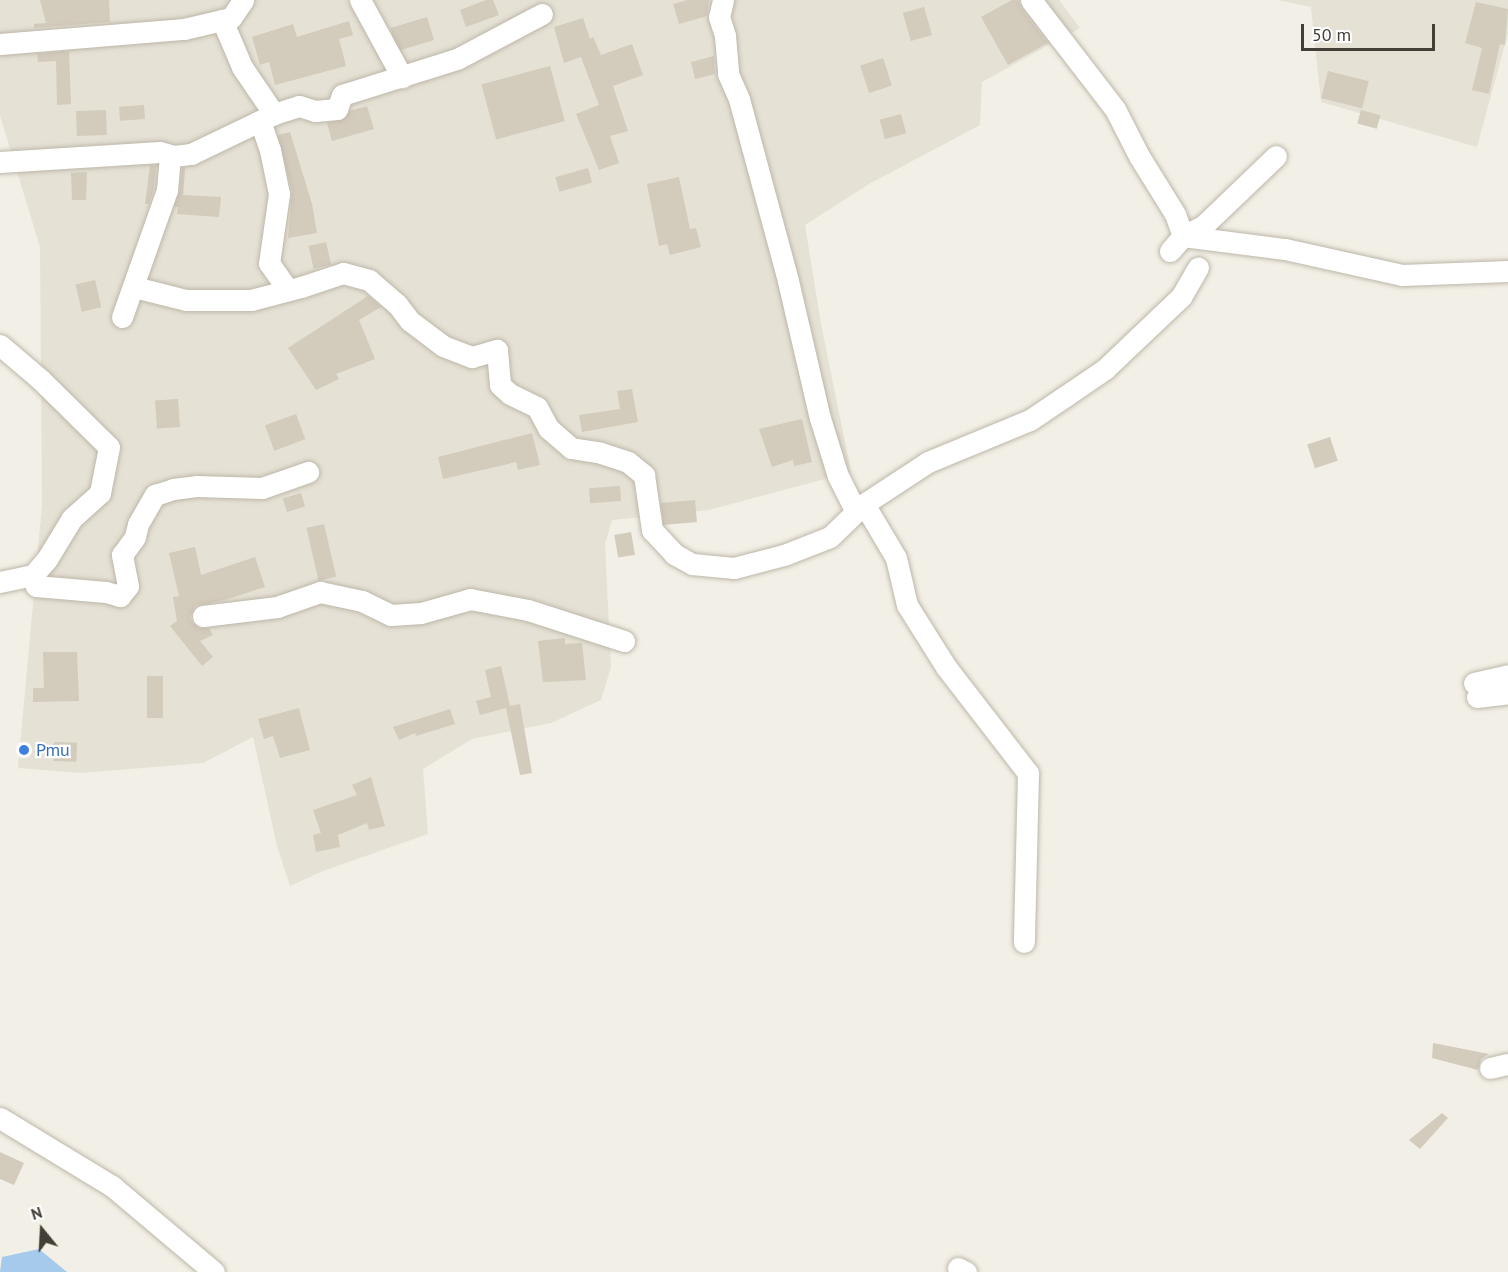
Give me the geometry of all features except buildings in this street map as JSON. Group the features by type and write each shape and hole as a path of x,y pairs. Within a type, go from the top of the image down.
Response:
{"street":[{"path":"0,44 184,29 231,18 243,0"},
{"path":"360,0 402,77"},
{"path":"723,0 719,17 725,36 728,74 739,99 788,281 820,418 838,476 896,558 907,605 946,667 1028,773 1024,942"},
{"path":"1031,0 1114,109 1139,156 1175,214 1176,244"},
{"path":"0,162 160,153 191,154 267,118 299,106 315,111 337,109 342,95 457,59 539,10"},
{"path":"222,20 242,68 267,118 270,150 279,194 269,263 288,291"},
{"path":"122,317 167,190 170,155"},
{"path":"1176,244 1203,226 1276,156"},
{"path":"1176,244 1286,249 1402,275 1508,271"},
{"path":"134,287 186,300 251,300 343,273 369,280 397,304 410,321 443,346 472,357 497,350 500,385 510,394 537,407 548,428 571,448 601,453 628,462 644,475 652,530 674,554 692,564 734,568 784,555 830,537 860,508 928,462 1030,420 1097,375 1181,297 1198,268"},
{"path":"0,345 41,380 109,447 100,493 72,518 47,559 33,575 0,582"},
{"path":"33,575 36,586 106,591 120,596 128,586 122,555 135,537 138,524 154,495 173,489 196,486 262,488 308,472"},
{"path":"203,616 277,607 320,592 362,601 391,615 421,613 470,599 528,610 624,641"},
{"path":"1508,675 1476,690 1508,693"},
{"path":"0,1118 112,1186 213,1272"}],"shaded area":[{"path":"0,0 1059,0 1080,28 982,82 980,125 869,184 805,225 821,324 851,472 709,510 612,520 605,544 611,667 601,700 551,723 472,739 423,769 428,834 323,871 290,886 277,846 253,737 203,763 81,773 18,768 42,505 40,247 0,116"},
{"path":"1277,0 1508,0 1508,33 1477,147 1321,102 1311,7"}],"water":[{"path":"39,1249 67,1272 0,1272 2,1257"}],"place":[{"name":"Pmu","path":"24,750"}]}
